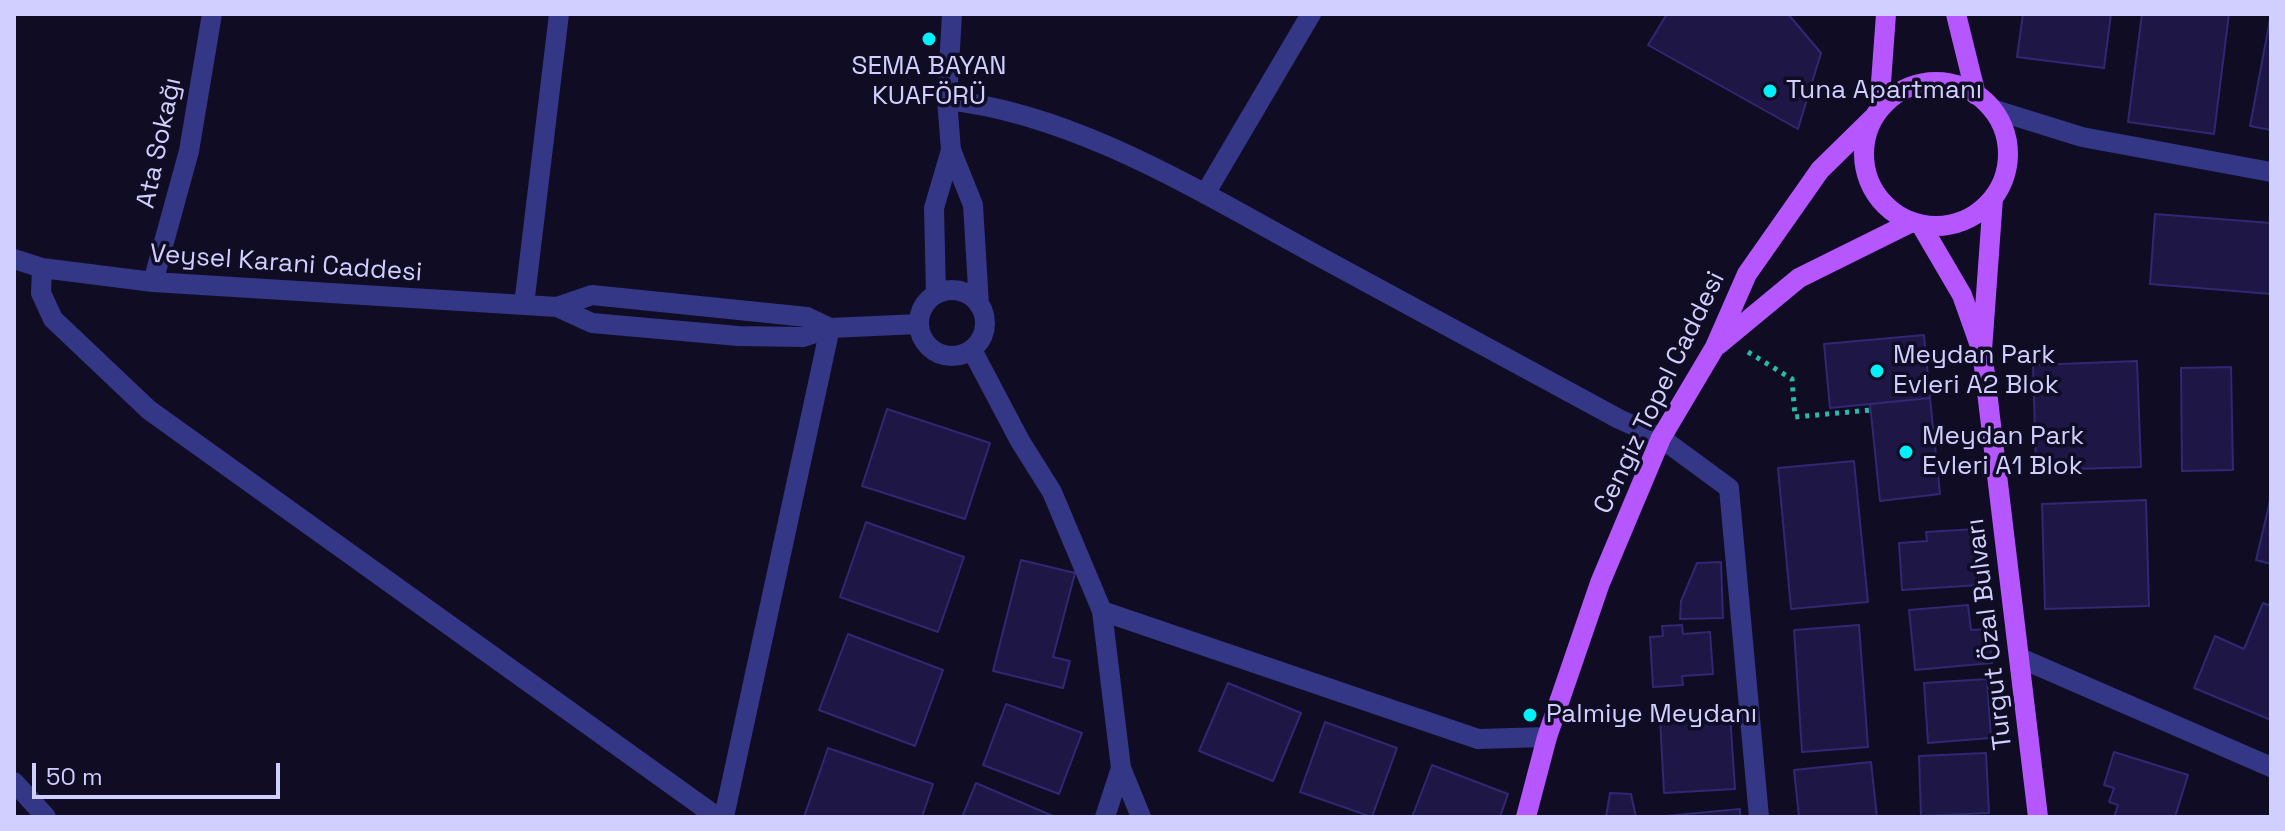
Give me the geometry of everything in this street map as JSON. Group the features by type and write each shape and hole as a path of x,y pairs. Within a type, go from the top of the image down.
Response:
{"main road":[{"path":"1876,114 1901,91 1920,84 1949,84 1976,95 1992,109 2002,125 2007,153 2003,181 1993,198 1979,212 1961,222 1941,226 1916,224 1893,213 1878,198 1868,180 1863,159 1876,114 1886,14"},
{"path":"1959,17 1976,95"},
{"name":"Cengiz Topel Caddesi","path":"1526,817 1547,737 1600,583 1661,438 1721,343 1747,274 1785,217 1842,146 1876,114"},
{"path":"1982,350 1993,198"},
{"path":"1721,343 1799,278 1916,224"},
{"path":"1916,224 1962,295 1982,350"},
{"name":"Turgut Özal Bulvarı","path":"1982,350 2038,817"}],"street":[{"name":"Ata Sokağı","path":"153,282 189,151 212,14"},
{"path":"524,305 559,14"},
{"path":"951,150 934,208 936,294 921,312 919,324 928,346 937,353 961,355 972,350 984,329 979,305 973,205 951,150 947,100 952,14"},
{"path":"1205,194 1311,14"},
{"path":"947,100 989,105 1046,120 1205,194 1619,419 1661,438 1729,488 1759,817"},
{"path":"1992,109 2082,137 2271,172"},
{"name":"Veysel Karani Caddesi","path":"14,259 42,268 153,282 557,307 592,323 738,336 803,337 830,328 919,324"},
{"path":"42,268 41,293 53,319 149,410 717,817"},
{"path":"936,294 960,291 979,305"},
{"name":"Veysel Karani Caddesi","path":"557,307 592,295 807,317 830,328"},
{"path":"724,817 830,328"},
{"path":"972,350 1020,441 1052,492 1102,611 1121,768 1141,817"},
{"path":"1102,611 1478,739 1547,737"},
{"path":"2020,658 2271,767"},
{"path":"1105,817 1121,768"},
{"path":"14,782 46,817"}],"path":[{"path":"1721,343 1792,379 1795,417 1866,408"}],"building":[{"name":"Tuna Apartmanı","path":"1667,14 1788,14 1821,53 1798,129 1648,45"},
{"path":"2023,14 2111,14 2104,68 2017,57"},
{"path":"2142,14 2229,14 2214,134 2128,122"},
{"path":"2271,14 2271,130 2250,126"},
{"path":"2155,214 2271,223 2271,294 2150,284"},
{"name":"Meydan Park Evleri A2 Blok","path":"1924,335 1930,398 1830,408 1824,344"},
{"path":"2137,361 2141,467 2036,470 2033,365"},
{"path":"2231,367 2233,470 2182,471 2181,368"},
{"name":"Meydan Park Evleri A1 Blok","path":"1930,398 1940,494 1880,501 1870,404"},
{"path":"887,409 990,443 965,519 862,486"},
{"path":"1854,461 1868,602 1791,609 1778,468"},
{"path":"2146,500 2149,606 2045,609 2042,504"},
{"path":"2271,501 2271,564 2256,560"},
{"path":"866,522 964,557 938,632 840,597"},
{"path":"1976,529 1980,585 1902,590 1899,543 1927,541 1926,532"},
{"path":"1021,560 1075,573 1053,657 1070,661 1063,688 993,671"},
{"path":"1721,562 1723,618 1680,619 1681,601 1697,563"},
{"path":"2263,603 2271,606 2271,720 2194,688 2215,636 2244,649"},
{"path":"1968,605 1971,630 1989,629 1992,663 1915,670 1909,610"},
{"path":"1682,625 1683,634 1710,632 1713,674 1682,676 1683,685 1653,687 1650,637 1663,636 1662,626"},
{"path":"1859,625 1868,747 1802,752 1794,630"},
{"path":"848,634 943,670 915,746 819,710"},
{"path":"1987,679 1991,738 1928,743 1924,683"},
{"path":"1228,683 1301,713 1273,781 1199,751"},
{"path":"1006,704 1082,733 1059,794 983,765"},
{"path":"1730,714 1735,789 1664,793 1660,718"},
{"path":"1325,722 1397,748 1372,817 1300,792"},
{"path":"828,748 933,784 922,817 804,817"},
{"path":"2114,752 2188,775 2175,817 2114,817 2118,805 2109,802 2114,788 2104,785"},
{"path":"1986,753 1989,813 1921,816 1919,756"},
{"path":"1871,762 1877,817 1799,817 1794,770"},
{"path":"1432,765 1508,794 1500,817 1412,817"},
{"path":"976,783 1053,816 1053,817 962,817"},
{"path":"1610,793 1631,794 1636,817 1606,817"},
{"path":"1740,809 1740,817 1655,817"}],"place":[{"name":"SEMA BAYAN KUAFÖRÜ","path":"929,39"},
{"name":"Tuna Apartmanı","path":"1770,91"},
{"name":"Meydan Park Evleri A2 Blok","path":"1877,371"},
{"name":"Meydan Park Evleri A1 Blok","path":"1906,452"},
{"name":"Palmiye Meydanı","path":"1530,715"}]}
